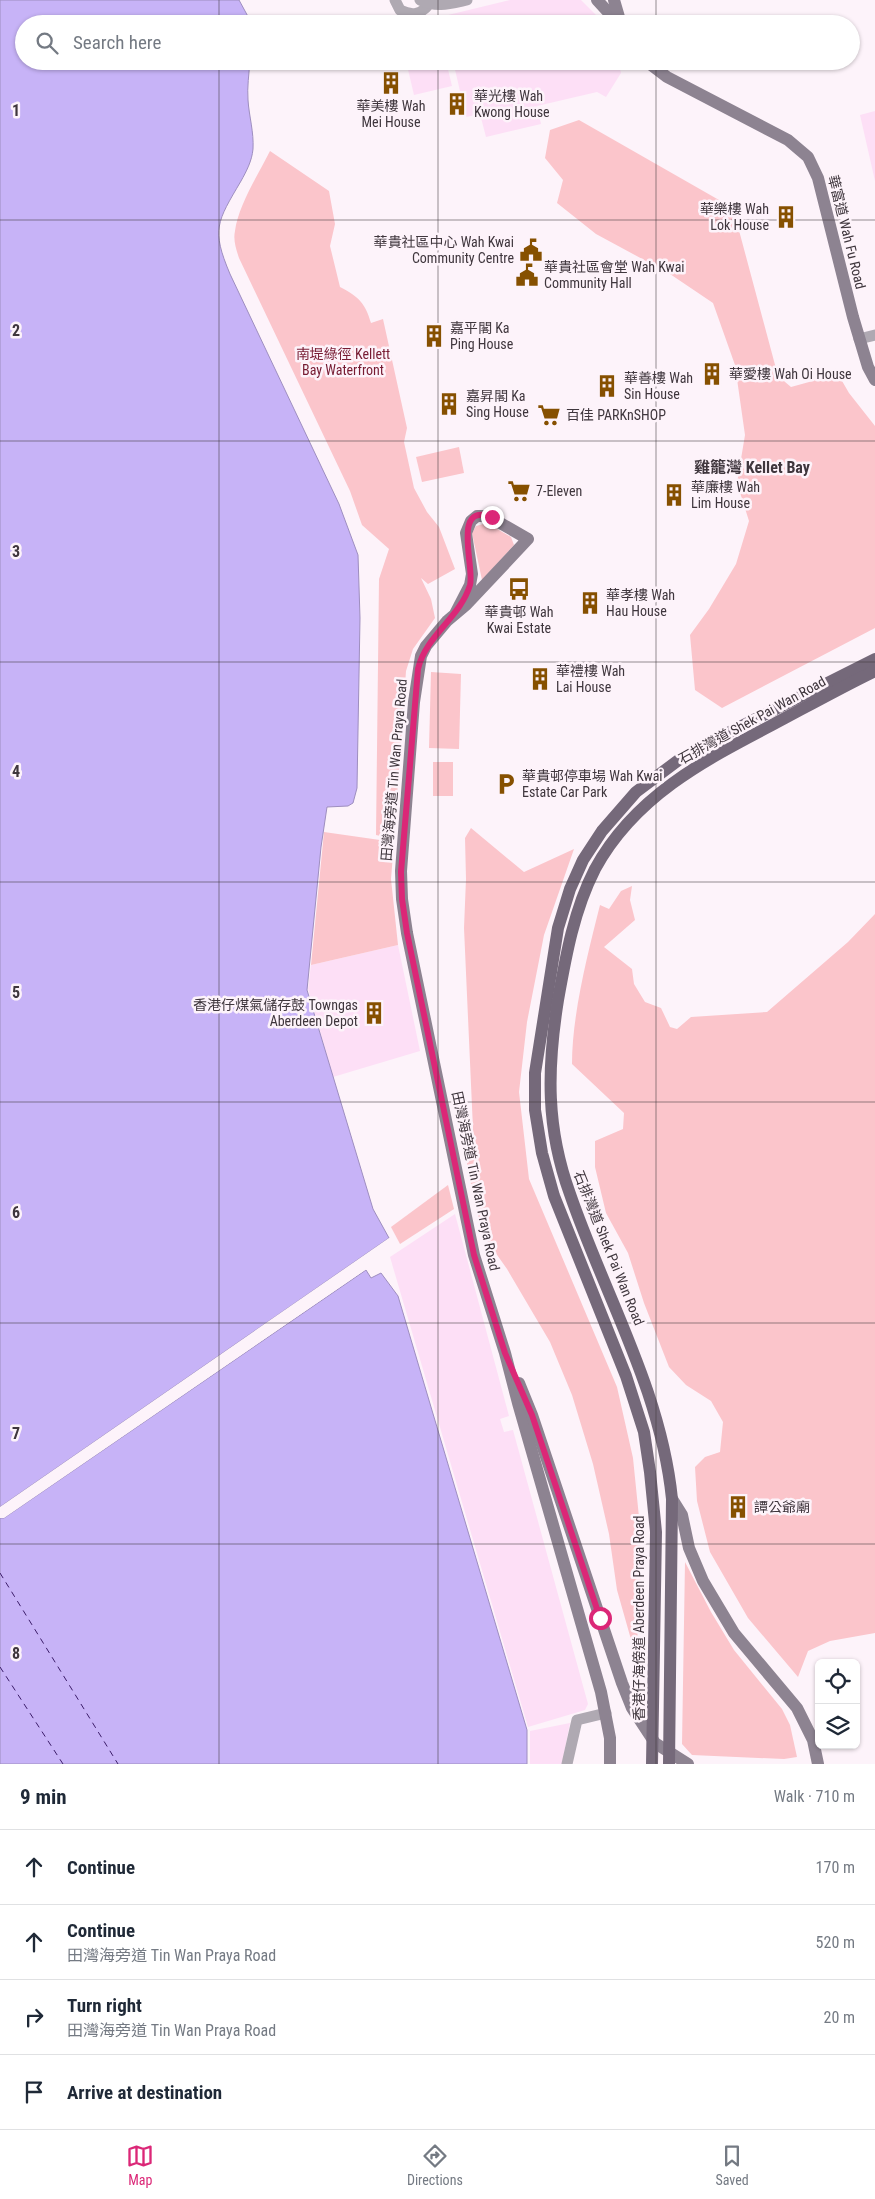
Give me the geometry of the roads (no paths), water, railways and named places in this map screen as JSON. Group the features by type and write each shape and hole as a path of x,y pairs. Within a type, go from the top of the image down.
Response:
{"main road":[{"name":"石排灣道 Shek Pai Wan Road","path":"650,1472 644,1432 634,1398 554,1196 538,1130 535,1110 535,1073 558,928 570,889 583,860 602,831 636,792 673,764 710,742 875,659"},
{"name":"石排灣道 Shek Pai Wan Road","path":"672,1499 664,1451 648,1390 575,1208 554,1140 550,1102 551,1060 555,1021 570,942 584,896 603,856 620,832 654,797 683,774 717,754 875,671"},
{"name":"香港仔海傍道 Aberdeen Praya Road","path":"650,1472 656,1532 652,1764"},
{"path":"669,1764 672,1499"}],"street":[{"path":"395,0 400,10 410,14 422,12 424,2 441,6 467,0"},
{"path":"597,0 611,15"},
{"path":"614,0 618,15"},
{"name":"華富道 Wah Fu Road","path":"658,70 667,77 788,140 808,157 818,178 859,339 868,367 875,380"},
{"path":"859,339 875,335"},
{"name":"田灣海旁道 Tin Wan Praya Road","path":"455,614 470,585 472,574 466,533 471,521 477,516 488,516 528,539 426,646 418,669 403,840 402,899 407,933 474,1255 505,1353 606,1713 610,1759"},
{"path":"505,1353 532,1415 632,1708 655,1743 688,1764"},
{"name":"石排灣道 Shek Pai Wan Road","path":"672,1499 682,1515 689,1548 703,1581 734,1634 797,1708 813,1740 818,1764"},
{"path":"567,1764 577,1720 606,1713"}],"place":[{"name":"華美樓 Wah Mei House","path":"391,83"},
{"name":"華光樓 Wah Kwong House","path":"457,104"},
{"name":"華樂樓 Wah Lok House","path":"786,217"},
{"name":"華貴社區中心 Wah Kwai Community Centre","path":"531,250"},
{"name":"華貴社區會堂 Wah Kwai Community Hall","path":"527,275"},
{"name":"嘉平閣 Ka Ping House","path":"434,336"},
{"name":"華愛樓 Wah Oi House","path":"712,374"},
{"name":"華善樓 Wah Sin House","path":"607,386"},
{"name":"嘉昇閣 Ka Sing House","path":"449,404"},
{"name":"百佳 PARKnSHOP","path":"549,415"},
{"name":"7-Eleven","path":"519,491"},
{"name":"華廉樓 Wah Lim House","path":"674,495"},
{"name":"華貴邨 Wah Kwai Estate","path":"519,589"},
{"name":"華孝樓 Wah Hau House","path":"590,603"},
{"name":"華禮樓 Wah Lai House","path":"540,679"},
{"name":"華貴邨停車場 Wah Kwai Estate Car Park","path":"506,784"},
{"name":"香港仔煤氣儲存鼓 Towngas Aberdeen Depot","path":"374,1013"},
{"name":"譚公爺廟","path":"738,1507"}],"district":[{"name":"雞籠灣 Kellet Bay","path":"752,467"}],"park label":[{"name":"南堤綠徑 Kellett Bay Waterfront","path":"343,362"}]}
